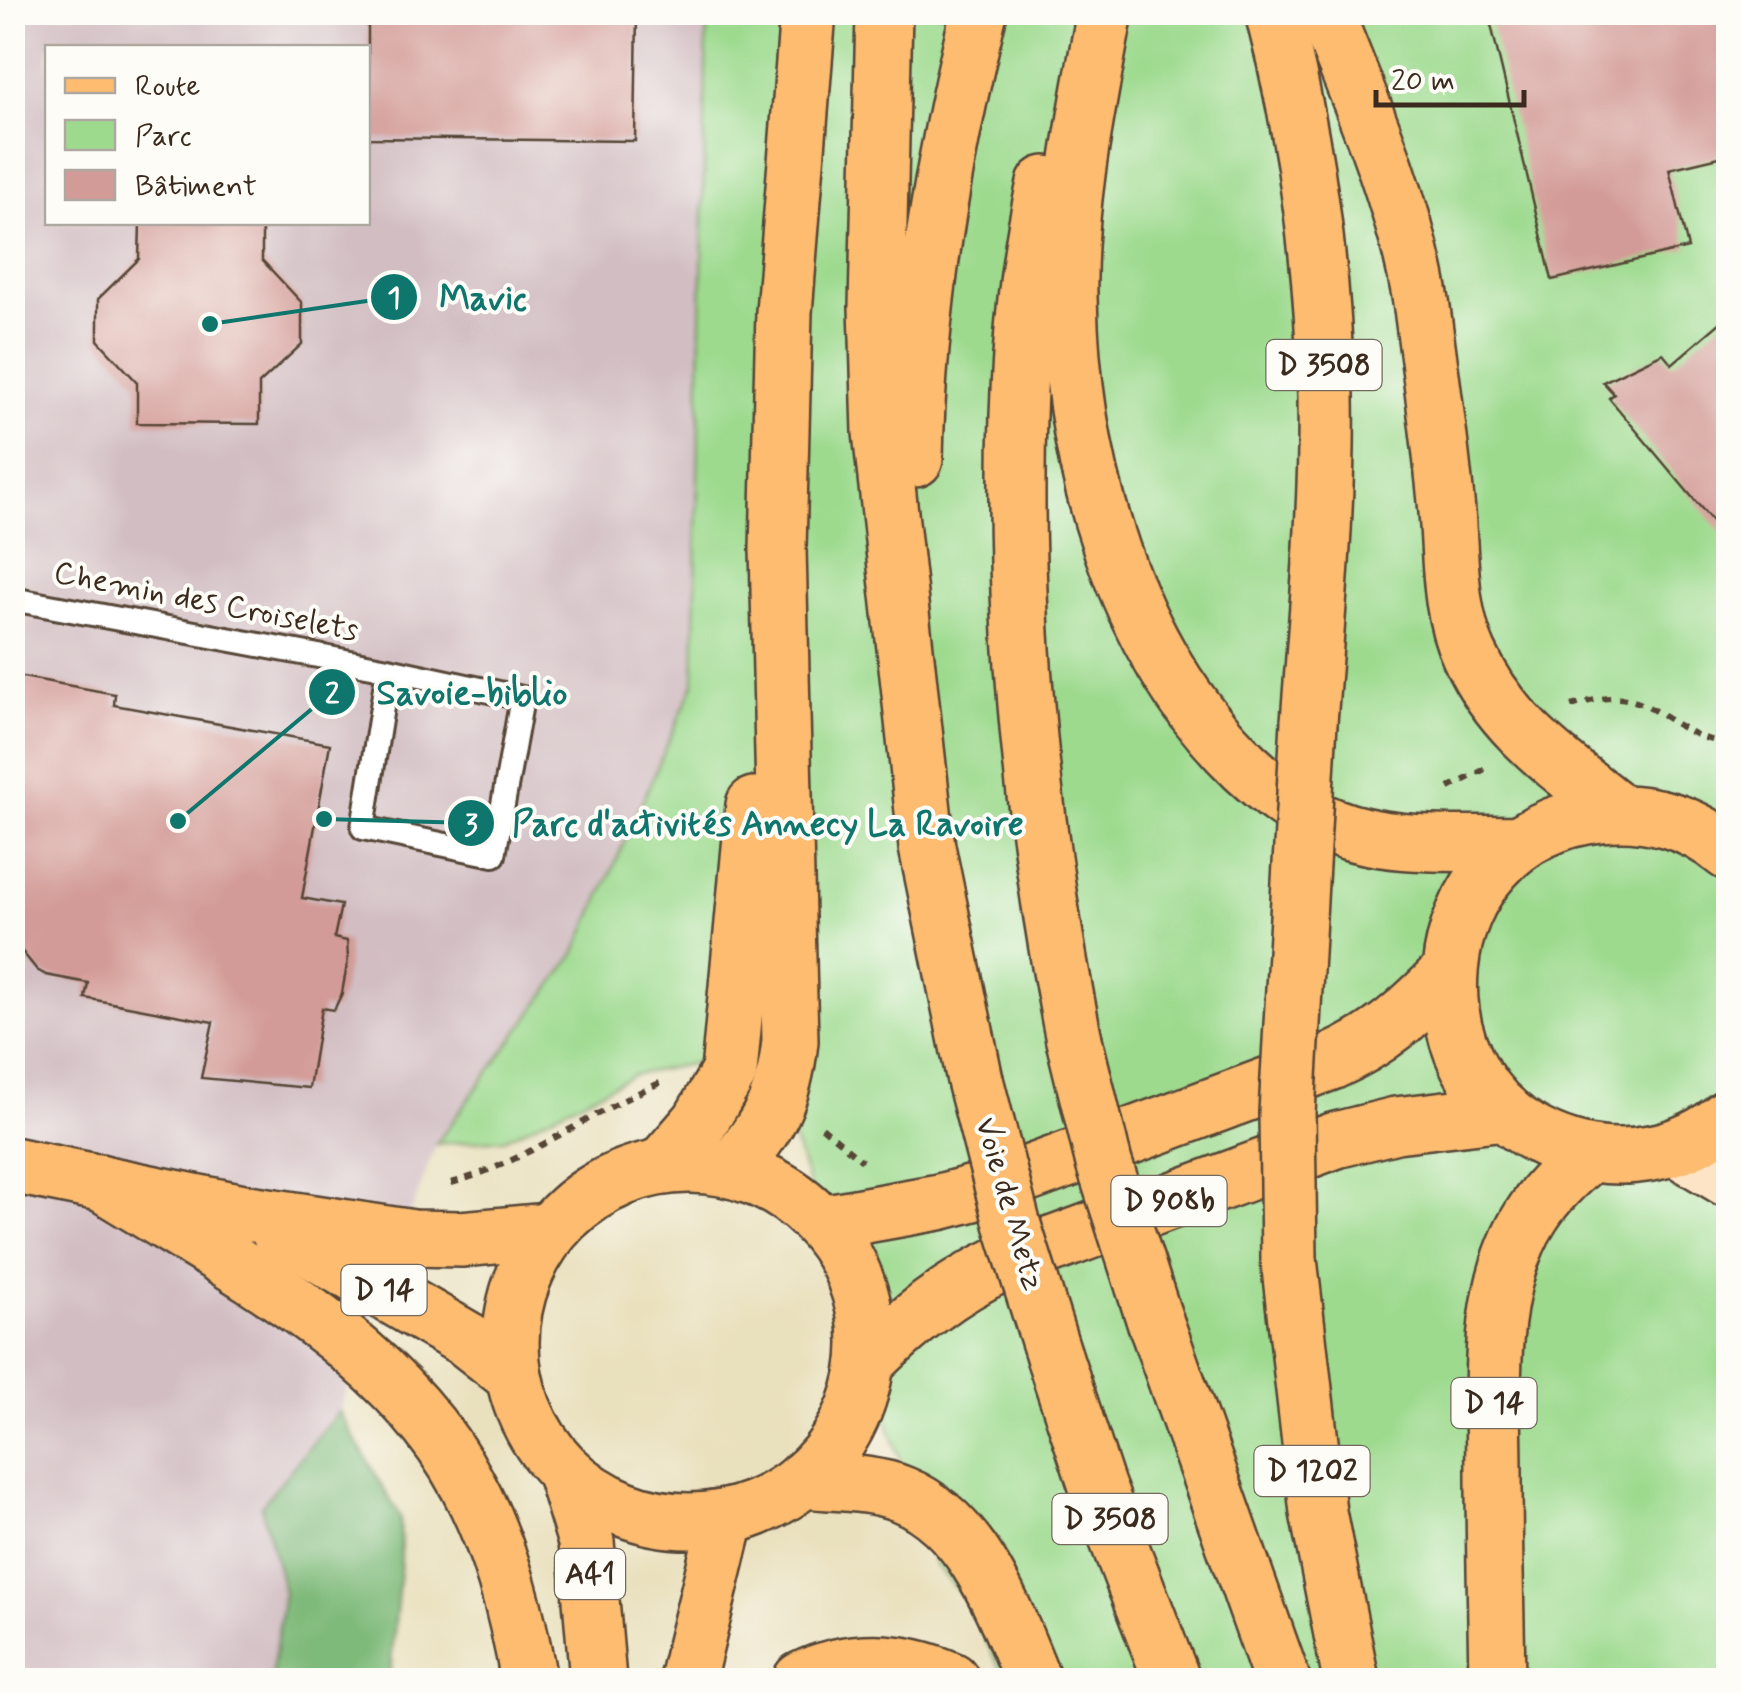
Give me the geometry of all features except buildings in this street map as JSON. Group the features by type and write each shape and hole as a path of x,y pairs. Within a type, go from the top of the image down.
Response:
{"main road":[{"path":"732,1170 756,1140 781,1097 790,1041 778,548 784,312 808,12"},
{"name":"D 3508","path":"884,12 877,307 881,432 911,710"},
{"path":"911,710 916,403 922,335 931,248 979,12"},
{"path":"1092,12 1042,198 1029,272 1017,404 1016,534 1031,772 1057,952 1104,1163 1153,1316 1282,1680"},
{"path":"1106,12 1088,104 1071,238 1069,297 1078,408 1090,474 1112,549 1145,626 1176,682 1222,744 1298,810 1328,825 1375,838 1519,844"},
{"name":"D 3508","path":"1273,12 1303,144 1326,396 1322,556 1287,1113 1289,1259"},
{"path":"1325,12 1364,108 1396,207 1420,302 1453,591 1467,650 1492,695 1522,735 1619,812"},
{"path":"662,1167 700,1122 728,1072 778,548"},
{"name":"Voie de Metz","path":"911,710 927,847 974,1080 1012,1223 1098,1486 1172,1680"},
{"path":"1728,852 1687,826 1654,815 1619,812 1584,816 1550,826 1519,844 1491,869 1469,901 1454,936 1448,974 1455,1035 1483,1089 1504,1112 1530,1131 1589,1154 1632,1156 1676,1148 1713,1130 1728,1117"},
{"name":"D 908b","path":"821,1223 985,1190 1331,1062 1385,1033 1448,974"},
{"name":"D 908b","path":"866,1363 926,1307 1003,1264 1336,1140 1396,1126 1504,1112"},
{"path":"1676,1148 1728,1179"},
{"name":"D 14","path":"1497,1680 1494,1389 1500,1309 1510,1264 1530,1217 1558,1181 1589,1154"},
{"name":"D 14","path":"12,1165 248,1214 437,1240 549,1231"},
{"path":"696,1165 732,1170 802,1204 834,1239 854,1278 865,1320 866,1363 858,1397 845,1428 826,1457 802,1480 767,1503 728,1516 684,1520 640,1514 599,1497 564,1470 527,1417 511,1354 514,1310 526,1268 549,1231 591,1193 625,1176 662,1167 696,1165"},
{"path":"100,1182 307,1314 370,1363 418,1412 466,1482 486,1524 506,1578 529,1680"},
{"name":"D 14","path":"248,1214 426,1314 514,1376"},
{"name":"D 1202","path":"1289,1259 1318,1512 1352,1680"},
{"name":"A41","path":"564,1470 586,1542 598,1680"},
{"path":"802,1480 880,1488 902,1494 938,1516 987,1578 1034,1680"},
{"path":"687,1680 728,1516"},
{"path":"801,1680 857,1662 890,1662 951,1680"}],"lane":[{"name":"Chemin des Croiselets","path":"12,599 388,669 522,698 494,856 362,828 388,669"}],"shaded area":[{"path":"12,13 707,13 694,684 575,954 436,1144 339,1411 261,1506 284,1592 271,1680 13,1680"}],"green space":[{"path":"707,13 1728,13 1728,1680 1006,1680 963,1596 935,1564 764,1050 633,1075 504,1139 436,1144 575,954 694,684"},
{"path":"339,1411 400,1517 401,1560 392,1680 271,1680 284,1592 261,1506"}],"place":[{"name":"Mavic","path":"210,324"},
{"name":"Parc d'activités Annecy La Ravoire","path":"324,819"},
{"name":"Savoie-biblio","path":"178,821"}]}
